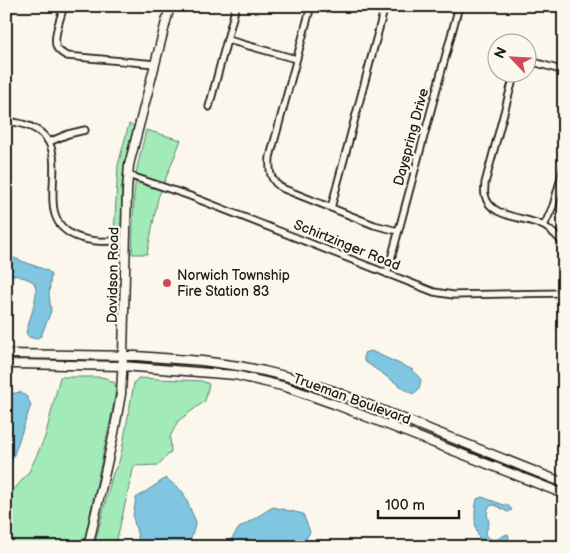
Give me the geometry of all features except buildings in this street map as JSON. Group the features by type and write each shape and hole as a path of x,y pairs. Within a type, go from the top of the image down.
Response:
{"main road":[{"name":"Davidson Road","path":"88,547 121,394 128,175 132,152 170,6"},
{"name":"Trueman Boulevard","path":"6,354 123,355 202,360 289,377 334,391 564,483"},
{"name":"Trueman Boulevard","path":"6,363 123,366 235,375 286,387 334,404 564,494"}],"street":[{"path":"64,6 55,42 58,49 66,56 155,64"},
{"path":"208,107 236,6"},
{"path":"311,6 270,157 269,169 272,177 280,187 374,225 398,231"},
{"path":"331,208 385,6"},
{"name":"Dayspring Drive","path":"387,274 458,6"},
{"path":"228,40 296,58"},
{"path":"538,63 564,71"},
{"path":"513,82 485,183 485,194 490,206 494,210 544,226 556,235 564,245"},
{"path":"6,121 31,126 49,142 54,159 52,205 60,224 72,235 86,240 126,241"},
{"path":"49,142 68,134 85,130"},
{"path":"544,226 553,206 564,167"},
{"name":"Schirtzinger Road","path":"128,175 190,196 440,294 564,293"}],"green space":[{"path":"129,124 134,126 125,160 122,184 121,229 117,235 114,235 118,165"},
{"path":"146,130 181,140 158,198 147,254 132,254 134,194 137,168"},
{"path":"60,377 106,378 114,382 116,388 83,547 6,547 6,507 12,492 29,472 45,437"},
{"path":"138,378 202,381 209,384 205,401 178,421 170,437 171,452 158,465 134,466 115,547 94,547 113,473 119,462 134,383"}],"water":[{"path":"6,255 48,271 51,275 49,294 51,311 41,336 36,339 29,337 26,333 34,306 35,286 28,279 6,273"},
{"path":"371,351 413,370 421,380 419,389 413,394 364,361 364,353"},
{"path":"20,392 27,397 31,405 6,478 6,400 10,394"},
{"path":"166,478 183,492 196,522 190,547 144,547 139,541 133,517 136,498"},
{"path":"482,497 504,505 507,504 512,510 508,512 492,505 488,508 487,515 489,523 485,535 495,540 508,534 508,540 495,544 479,538 475,524 475,509 477,499"},
{"path":"273,507 303,514 310,532 301,547 226,547 239,528"}],"place":[{"name":"Norwich Township Fire Station 83","path":"167,283"}]}
